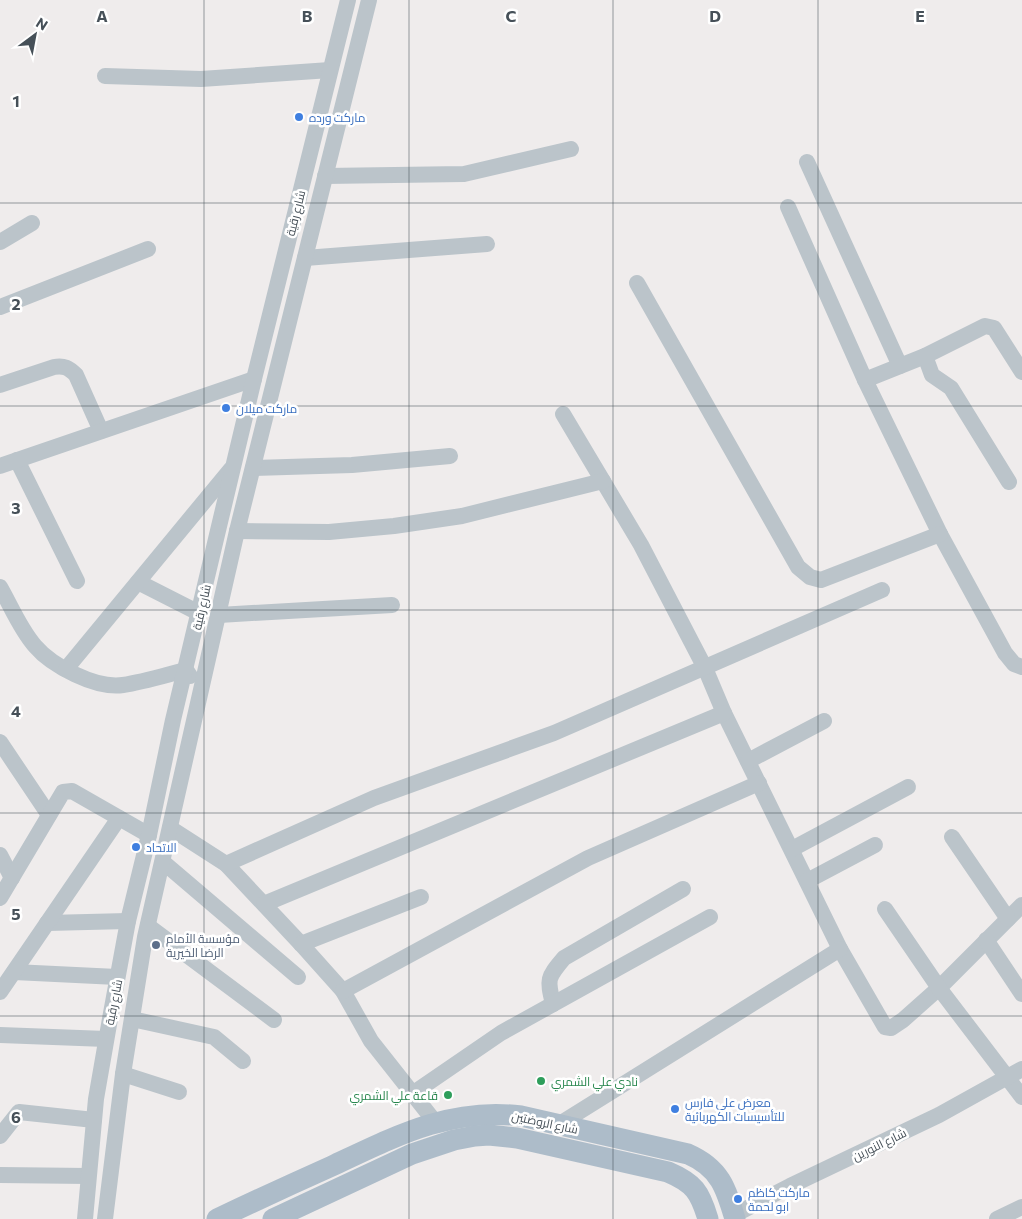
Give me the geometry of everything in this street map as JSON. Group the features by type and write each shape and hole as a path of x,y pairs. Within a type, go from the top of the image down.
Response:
{"main road":[{"name":"شارع الروضتين","path":"217,1219 380,1143 435,1122 465,1116 492,1114 521,1116 688,1154 713,1169 727,1193 734,1217"},
{"name":"شارع الروضتين","path":"272,1219 421,1150 454,1140 488,1135 540,1142 653,1168 681,1178 688,1181 697,1191 708,1219"}],"street":[{"name":"شارع رقية","path":"85,1219 94,1120 106,1039 128,921 149,835 173,720 254,379 348,0"},
{"name":"شارع رقية","path":"105,1219 123,1074 148,926 237,531 369,0"},
{"path":"104,76 201,79 330,70"},
{"path":"325,176 464,174 571,149"},
{"path":"807,162 900,366"},
{"path":"788,207 865,380 940,534 1005,653 1014,664 1022,668"},
{"path":"0,242 32,222"},
{"path":"305,258 487,244"},
{"path":"0,307 95,268 148,249"},
{"path":"637,283 798,567 810,577 821,580 940,534"},
{"path":"865,380 925,356 985,326 994,328 1022,372"},
{"path":"925,356 932,375 951,388 1009,482"},
{"path":"0,386 54,366 63,366 70,369 76,375 101,431"},
{"path":"0,466 254,379"},
{"path":"563,414 641,545 705,668 724,713 840,949 885,1027 892,1028 939,988 1022,905"},
{"path":"253,468 352,465 450,456"},
{"path":"16,460 77,581"},
{"path":"66,669 234,465"},
{"path":"237,531 329,532 394,526 462,516 603,481"},
{"path":"138,582 199,613"},
{"path":"0,587 35,646 47,657 66,669 92,681 122,685 186,670 189,675 195,678 201,678 206,673"},
{"path":"226,864 374,798 554,733 882,590"},
{"path":"219,615 392,605"},
{"path":"264,904 724,713"},
{"path":"173,720 179,715 186,714 192,718 194,725"},
{"path":"748,761 824,721"},
{"path":"0,742 49,815"},
{"path":"343,991 588,858 759,783"},
{"path":"792,849 908,787"},
{"path":"0,898 63,792 70,790 149,835"},
{"path":"0,992 119,818"},
{"path":"170,828 226,864 301,944 343,991 371,1041 435,1122"},
{"path":"952,837 1008,919"},
{"path":"807,881 875,845"},
{"path":"0,855 12,878"},
{"path":"163,862 298,977"},
{"path":"553,1004 549,984 550,974 564,958 683,889"},
{"path":"301,944 421,897"},
{"path":"884,909 939,988 1015,1074 1022,1097"},
{"path":"412,1094 501,1033 710,917"},
{"path":"47,923 128,921"},
{"path":"148,926 274,1020"},
{"path":"986,940 1022,994"},
{"path":"558,1124 840,949"},
{"path":"14,972 117,977"},
{"path":"132,1019 214,1037 243,1061"},
{"path":"0,1035 106,1039"},
{"path":"123,1074 179,1092"},
{"name":"شارع النورين","path":"734,1217 790,1186 939,1115 1015,1074"},
{"path":"0,1136 19,1112 94,1120"},
{"path":"92,1137 95,1144 102,1147 109,1146 114,1140"},
{"path":"0,1175 88,1176"},
{"path":"997,1219 1022,1207"}],"place":[{"name":"ماركت ورده","path":"299,117"},
{"name":"ماركت ميلان","path":"226,408"},
{"name":"الاتحاد","path":"136,847"},
{"name":"مؤسسة الأمام الرضا الخيرية","path":"156,945"},
{"name":"نادي علي الشمري","path":"541,1081"},
{"name":"قاعة علي الشمري","path":"448,1095"},
{"name":"معرض علي فارس للتأسيسات الكهربائية","path":"675,1109"},
{"name":"ماركت كاظم ابو لحمة","path":"738,1199"}]}
